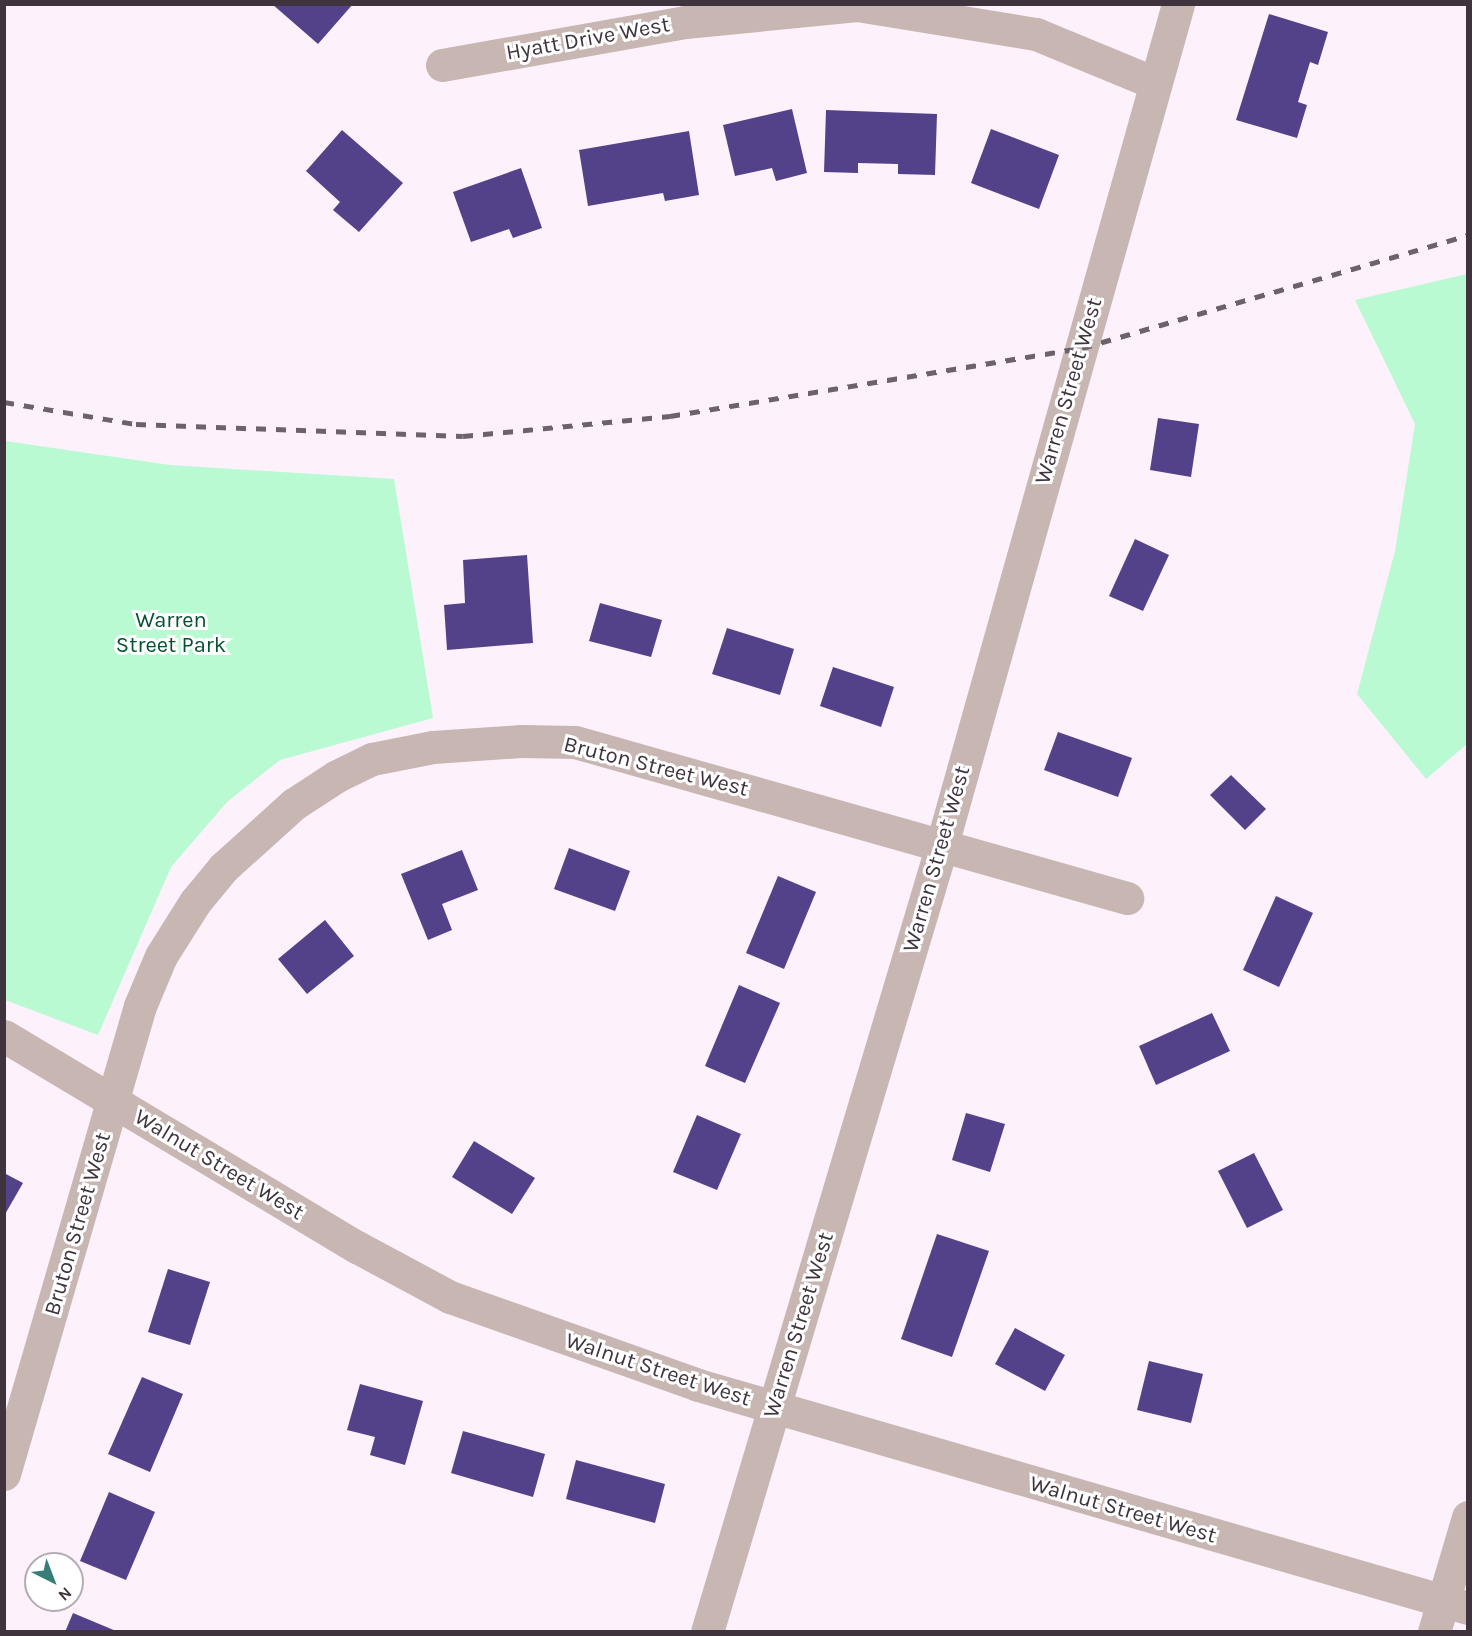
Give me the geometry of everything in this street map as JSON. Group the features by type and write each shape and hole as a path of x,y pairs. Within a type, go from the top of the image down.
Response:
{"street":[{"name":"Warren Street West","path":"707,1632 941,848 1178,4"},
{"name":"Hyatt Drive West","path":"442,65 685,22 857,5 1036,34 1155,83"},
{"name":"Bruton Street West","path":"4,1474 144,996 160,956 195,902 224,867 294,804 372,759 433,747 521,741 575,742 941,848 1127,898"},
{"name":"Walnut Street West","path":"4,1036 357,1247 450,1297 616,1358 774,1408 1455,1604"},
{"path":"1434,1632 1455,1604 1467,1517"}],"green space":[{"path":"1467,274 1467,744 1426,779 1357,694 1395,551 1415,424 1355,300"},
{"name":"Warren Street Park","path":"5,441 170,465 394,479 433,718 280,760 227,802 171,867 98,1035 5,1000"}],"building":[{"path":"272,4 353,4 318,44"},
{"path":"1269,14 1328,32 1318,65 1310,62 1298,102 1307,105 1297,138 1236,120"},
{"path":"792,109 807,173 776,181 772,168 735,176 723,125"},
{"path":"826,110 937,114 935,175 898,174 898,164 858,163 858,173 824,172"},
{"path":"991,129 1059,155 1039,209 971,183"},
{"path":"342,130 403,183 359,232 333,210 340,202 306,171"},
{"path":"689,131 699,195 665,201 663,193 588,206 579,150"},
{"path":"521,168 542,228 513,238 509,229 471,242 453,192"},
{"path":"1158,418 1199,424 1191,477 1150,470"},
{"path":"1135,539 1169,555 1143,611 1109,596"},
{"path":"527,555 533,643 447,650 444,605 465,603 463,560"},
{"path":"600,603 662,620 651,657 589,641"},
{"path":"727,628 794,649 780,695 712,674"},
{"path":"833,667 894,687 881,727 820,706"},
{"path":"1058,732 1132,758 1118,797 1044,770"},
{"path":"1231,775 1266,809 1245,830 1210,795"},
{"path":"569,848 630,871 615,911 554,889"},
{"path":"462,850 478,890 442,904 452,930 428,940 401,874"},
{"path":"778,876 816,892 784,969 746,953"},
{"path":"1276,896 1313,913 1279,987 1243,970"},
{"path":"325,920 354,956 307,994 278,959"},
{"path":"739,985 780,1003 745,1083 705,1066"},
{"path":"1212,1013 1230,1051 1156,1085 1139,1046"},
{"path":"966,1113 1005,1124 990,1172 952,1160"},
{"path":"697,1115 741,1134 717,1190 673,1172"},
{"path":"474,1141 535,1178 512,1214 452,1177"},
{"path":"1254,1153 1283,1210 1247,1228 1218,1171"},
{"path":"4,1173 23,1183 4,1216"},
{"path":"937,1234 989,1251 952,1357 901,1339"},
{"path":"168,1269 210,1282 190,1345 148,1332"},
{"path":"1015,1328 1065,1355 1045,1391 995,1364"},
{"path":"1149,1361 1203,1374 1191,1423 1137,1410"},
{"path":"142,1377 183,1394 150,1472 108,1454"},
{"path":"360,1384 423,1401 405,1465 370,1455 375,1437 347,1430"},
{"path":"463,1431 545,1454 533,1497 451,1473"},
{"path":"576,1460 665,1484 655,1523 566,1499"},
{"path":"109,1492 155,1512 126,1580 84,1563 84,1552"},
{"path":"73,1613 116,1631 116,1632 65,1632"}],"railway":[{"path":"4,402 136,424 463,436 670,416 1082,348 1468,235"}]}
